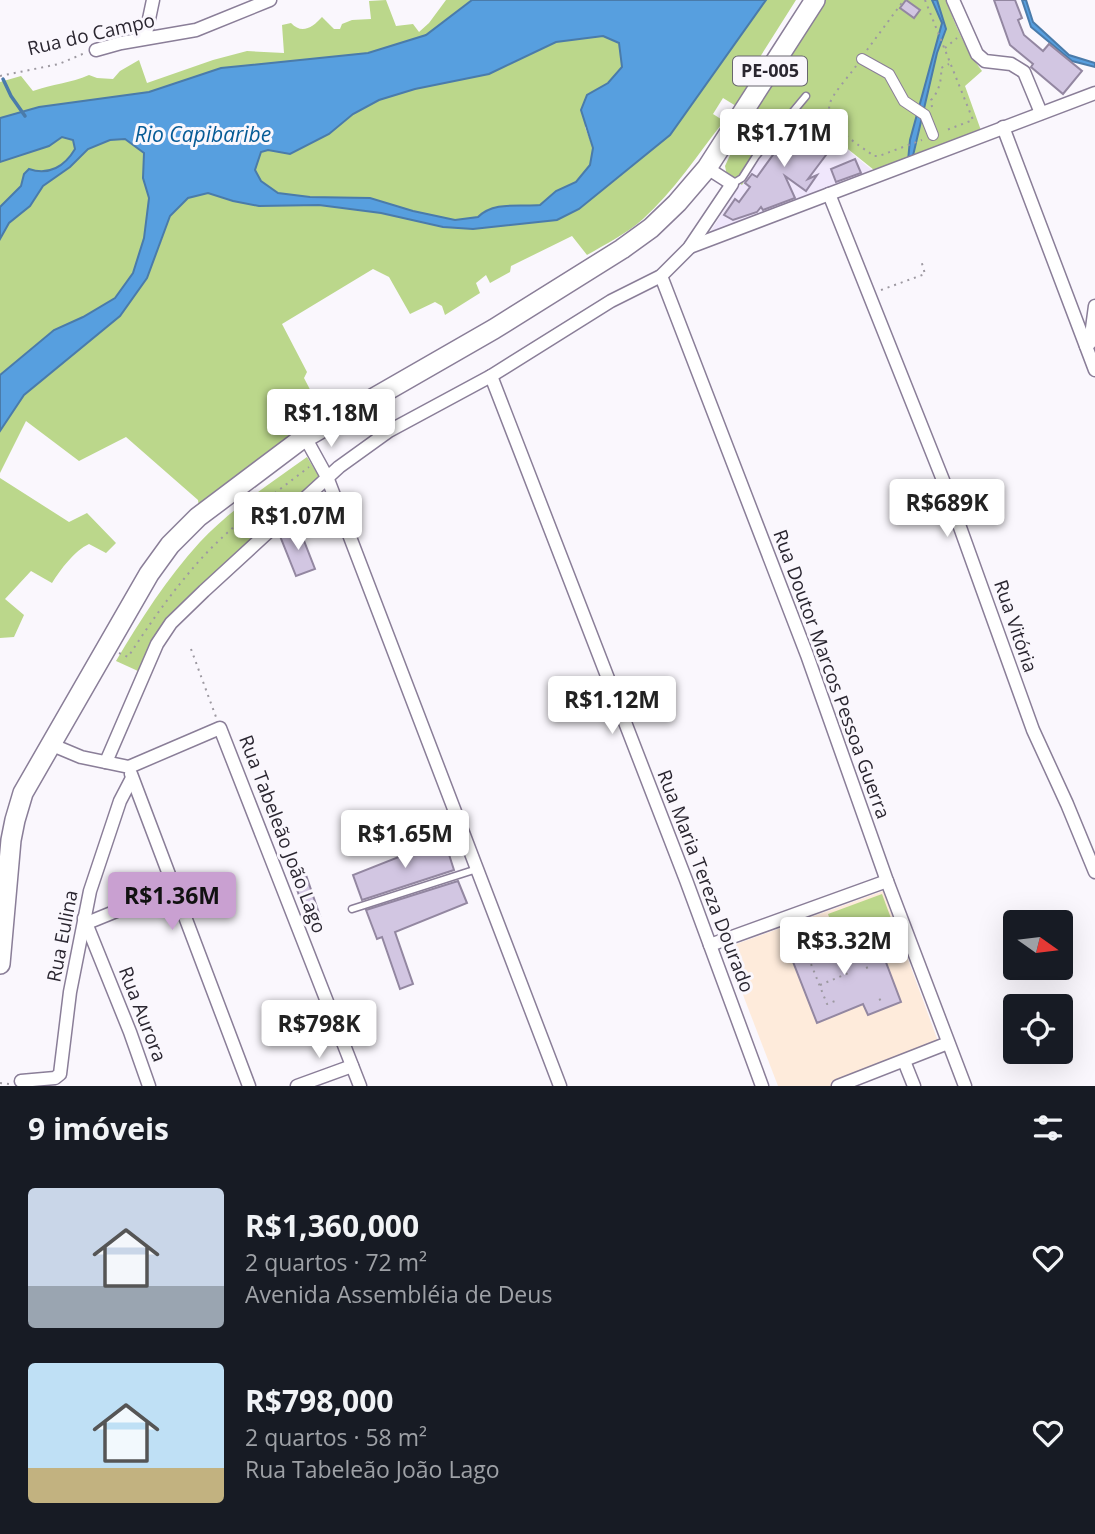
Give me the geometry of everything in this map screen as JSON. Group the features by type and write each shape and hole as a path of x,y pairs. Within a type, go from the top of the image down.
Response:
{"main road":[{"name":"PE-005","path":"0,964 8,868 15,820 23,793 149,574 170,545 198,517 305,437 494,329 651,228 677,203 707,167 815,0"}],"street":[{"path":"145,38 153,0"},
{"name":"Rua do Campo","path":"96,50 145,38 196,30 249,4 270,0"},
{"path":"953,0 981,59 1012,65 1024,72 1041,113"},
{"path":"862,59 889,74 904,101 915,110 928,114 941,151"},
{"path":"689,248 1095,93"},
{"path":"1003,127 1090,345 1095,370"},
{"path":"106,762 157,644 171,623 327,477 389,431 491,376 611,301 661,276 689,248 732,184 707,167"},
{"name":"Rua Vitória","path":"829,194 948,493 1033,730 1068,804 1095,872"},
{"name":"Rua Doutor Marcos Pessoa Guerra","path":"661,276 807,655 887,881 965,1086"},
{"path":"1090,345 1095,306"},
{"name":"Rua Maria Tereza Dourado","path":"491,376 762,1086"},
{"path":"305,437 327,477 560,1086"},
{"name":"Rua Tabeleão João Lago","path":"130,772 220,728 360,1086"},
{"path":"50,744 130,772 249,1086"},
{"name":"Rua Eulina","path":"29,1082 55,1078 60,1074 70,992 89,891 130,772"},
{"path":"710,945 887,881"},
{"path":"85,921 173,888"},
{"name":"Rua Aurora","path":"85,921 149,1086"},
{"path":"838,1086 867,1081 904,1061 948,1043"},
{"path":"904,1061 914,1086"},
{"path":"297,1086 352,1066"}],"lane":[{"path":"732,184 742,178 806,96"},
{"path":"352,909 477,869"}],"path":[{"path":"904,0 830,103 830,117 844,134 873,156 973,120 925,0"},
{"path":"944,49 966,30"},
{"name":"Rua do Campo","path":"0,76 59,64 96,50"},
{"path":"928,114 942,77 941,68 950,63"},
{"path":"871,294 925,274 921,260"},
{"path":"108,648 128,657 149,625 198,563 265,501 318,460"},
{"path":"191,649 220,728"},
{"path":"886,961 914,952"},
{"path":"817,956 808,959 827,1004 835,1001"},
{"path":"866,968 871,966"},
{"path":"819,985 851,972"},
{"path":"879,1000 883,998"}],"shaded area":[{"path":"793,105 872,170 709,234 778,124"},
{"path":"883,891 939,1044 832,1086 778,1086 725,948"}],"green space":[{"path":"386,0 396,26 413,24 419,32 446,0 472,0 426,35 368,53 221,68 149,92 39,107 0,118 0,82 21,76 33,91 89,75 113,79 120,71 139,60 147,83 247,51 284,53 282,25 291,23 303,29 315,24 322,17 334,29 340,29 342,24 352,20 371,19 369,1"},
{"path":"766,0 796,0 748,76 753,80 736,106 723,98 713,114 724,121 675,184 643,219 587,255 572,236 511,266 510,272 490,283 486,275 476,283 480,293 445,315 442,306 435,302 410,314 389,277 373,269 282,324 307,372 304,378 317,403 314,420 199,507 198,500 126,437 79,461 26,421 0,473 0,431 24,395 63,361 159,247 170,216 188,198 208,193 259,206 319,205 473,229 527,223 670,135"},
{"path":"826,0 946,0 961,37 982,71 965,86 983,136 879,174 793,105 778,124 742,185 727,176 725,166 738,138"},
{"path":"603,36 619,43 622,67 608,83 587,95 585,127 593,148 590,165 576,182 556,191 540,205 486,210 478,217 455,220 370,199 278,193 261,181 255,170 261,152 268,150 290,154 329,134 353,114 379,100 415,89 489,74 556,42"},
{"path":"62,137 73,140 75,149 70,157 53,169 24,174 21,186 0,207 0,162 49,146"},
{"path":"125,139 144,153 143,178 149,198 144,238 133,273 115,298 54,330 0,375 0,239 9,223 30,206 43,186 70,167 88,149 110,140"},
{"path":"307,457 320,478 152,642 138,671 116,661 155,599 200,542 238,507"},
{"path":"0,478 69,522 87,513 116,543 106,553 89,544 83,547 68,561 52,583 31,571 5,599 24,615 14,637 0,638"},
{"path":"882,894 895,929 840,949 828,914"}],"water":[{"name":"Rio Capibaribe","path":"472,0 766,0 670,135 579,209 557,220 473,229 443,227 381,213 319,205 259,206 208,193 188,198 170,216 147,278 120,316 24,395 0,431 0,375 54,330 115,298 133,273 144,238 149,198 143,178 144,153 125,139 110,140 88,149 70,167 43,186 30,206 9,223 0,239 0,207 21,186 24,174 29,169 43,171 56,168 75,149 73,140 62,137 49,146 0,162 0,118 39,107 149,92 221,68 368,53 426,35","holes":["603,36 619,43 622,67 608,83 587,95 581,110 593,148 590,165 576,182 556,191 540,205 499,207 478,217 455,220 370,198 310,197 278,193 261,181 255,170 261,152 268,150 290,154 329,134 353,114 379,100 415,89 489,74 556,42"]},
{"path":"932,0 937,0 946,29 937,53 912,160 908,161 910,140 942,23"},
{"path":"1022,0 1026,0 1033,22 1069,55 1095,63 1095,67 1072,61 1031,27"}],"building":[{"path":"906,0 920,10 914,18 900,8"},
{"path":"994,0 1015,0 1022,18 1018,20 1024,35 1043,51 1049,44 1082,71 1063,94 1010,45"},
{"path":"800,112 822,127 823,134 818,138 828,146 826,149 829,151 808,179 817,175 806,191 785,176 795,198 763,210 761,207 757,212 733,220 724,215 735,199 739,202 750,187 745,183 752,174 757,177 775,152 770,149"},
{"path":"855,159 861,173 836,182 831,169"},
{"path":"299,528 315,569 296,576 280,536"},
{"path":"444,839 454,870 362,900 353,875"},
{"path":"305,872 320,916 307,920 293,877"},
{"path":"458,881 467,903 395,932 413,984 400,989 382,937 377,939 366,910"},
{"path":"825,934 832,953 876,936 901,1002 868,1015 863,1004 817,1023 788,949"}],"waterway":[{"path":"3,79 25,116"}]}
